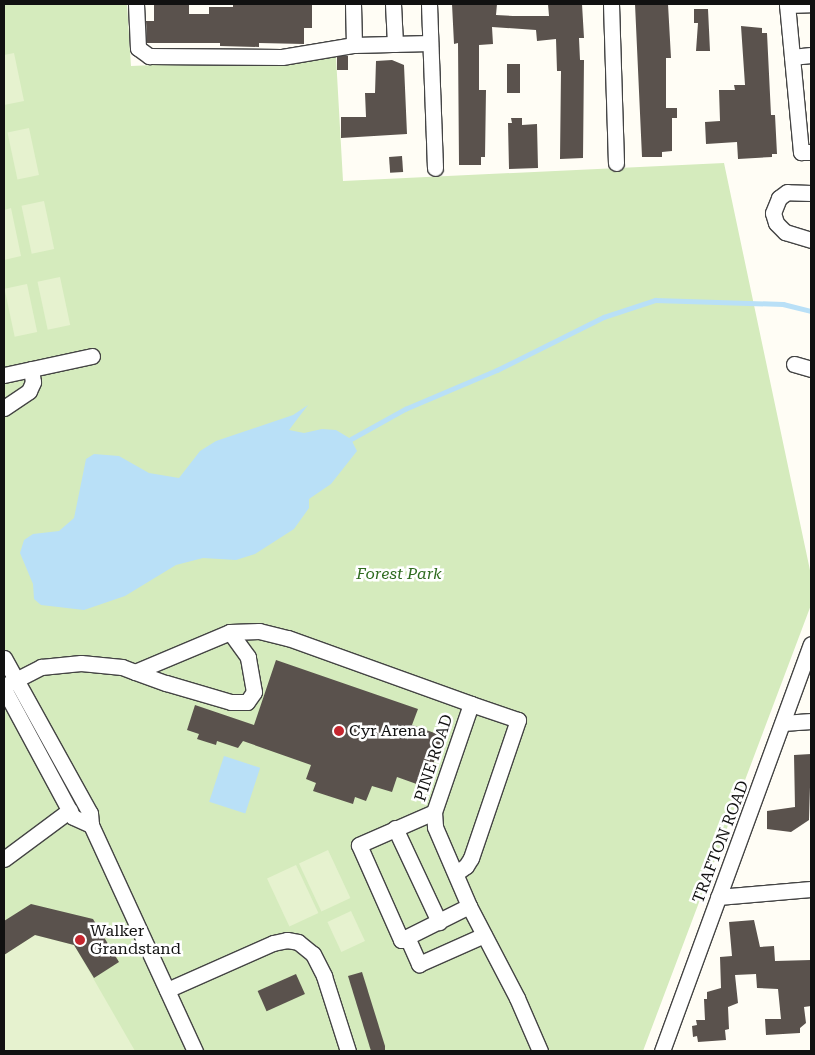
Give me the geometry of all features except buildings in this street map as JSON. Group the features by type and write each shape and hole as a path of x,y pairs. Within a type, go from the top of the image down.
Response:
{"street":[{"path":"136,4 138,48 149,56 282,57 354,45 430,43"},
{"path":"353,4 354,45"},
{"path":"393,4 395,44"},
{"path":"429,4 436,168"},
{"path":"611,4 616,163"},
{"path":"810,4 787,4 801,152 811,152"},
{"path":"792,56 811,55"},
{"path":"811,193 787,192 779,198 773,213 776,223 785,232 811,240"},
{"path":"4,375 92,356"},
{"path":"794,364 811,369"},
{"path":"4,408 29,391 33,382 31,369"},
{"name":"PINE ROAD","path":"135,672 230,632 259,631 288,638 471,704 434,812 436,831 456,873 468,906 517,998 540,1051"},
{"path":"8,685 41,667 63,662 112,665 223,700 246,702 254,692 253,677 245,651 230,632"},
{"name":"TRAFTON ROAD","path":"662,1051 811,644"},
{"path":"4,658 8,685 70,810 77,820 91,825"},
{"path":"8,685 90,813 91,825 194,1051"},
{"path":"456,873 466,866 471,858 518,720 471,704"},
{"path":"783,723 811,721"},
{"path":"4,859 70,810"},
{"path":"434,812 394,828 359,846 401,940 468,906"},
{"path":"394,828 439,922"},
{"path":"718,897 811,889"},
{"path":"407,937 419,964 484,935"},
{"path":"167,990 273,943 287,940 298,942 313,954 324,976 348,1051"}],"green space":[{"name":"Forest Park","path":"4,4 127,4 131,66 336,57 343,181 724,163 811,575 811,605 643,1051 4,1051"},
{"path":"14,53 24,101 4,105 4,55"},
{"path":"29,128 39,175 17,180 7,133"},
{"path":"44,201 54,249 32,254 22,206"},
{"path":"11,208 21,256 4,260 4,210"},
{"path":"60,277 70,325 48,330 38,282"},
{"path":"27,284 37,332 15,337 5,289"},
{"path":"328,850 350,898 321,912 299,864"},
{"path":"296,865 318,913 289,927 267,879"},
{"path":"351,911 365,941 341,952 327,922"},
{"path":"35,935 74,945 135,1051 4,1051 4,955"}],"water":[{"path":"308,405 289,430 304,433 322,429 336,430 351,439 357,451 331,484 309,499 309,508 294,529 255,554 236,560 203,558 176,565 125,596 84,610 41,605 34,599 33,584 20,553 24,540 33,534 59,531 74,518 86,459 94,454 119,456 149,473 179,478 200,451 216,441 293,415"},
{"path":"224,756 260,768 245,813 209,802"}],"waterway":[{"path":"351,439 405,409 497,370 604,317 655,300 783,304 811,311"}],"place":[{"name":"Cyr Arena","path":"339,731"},
{"name":"Walker Grandstand","path":"80,940"}]}
